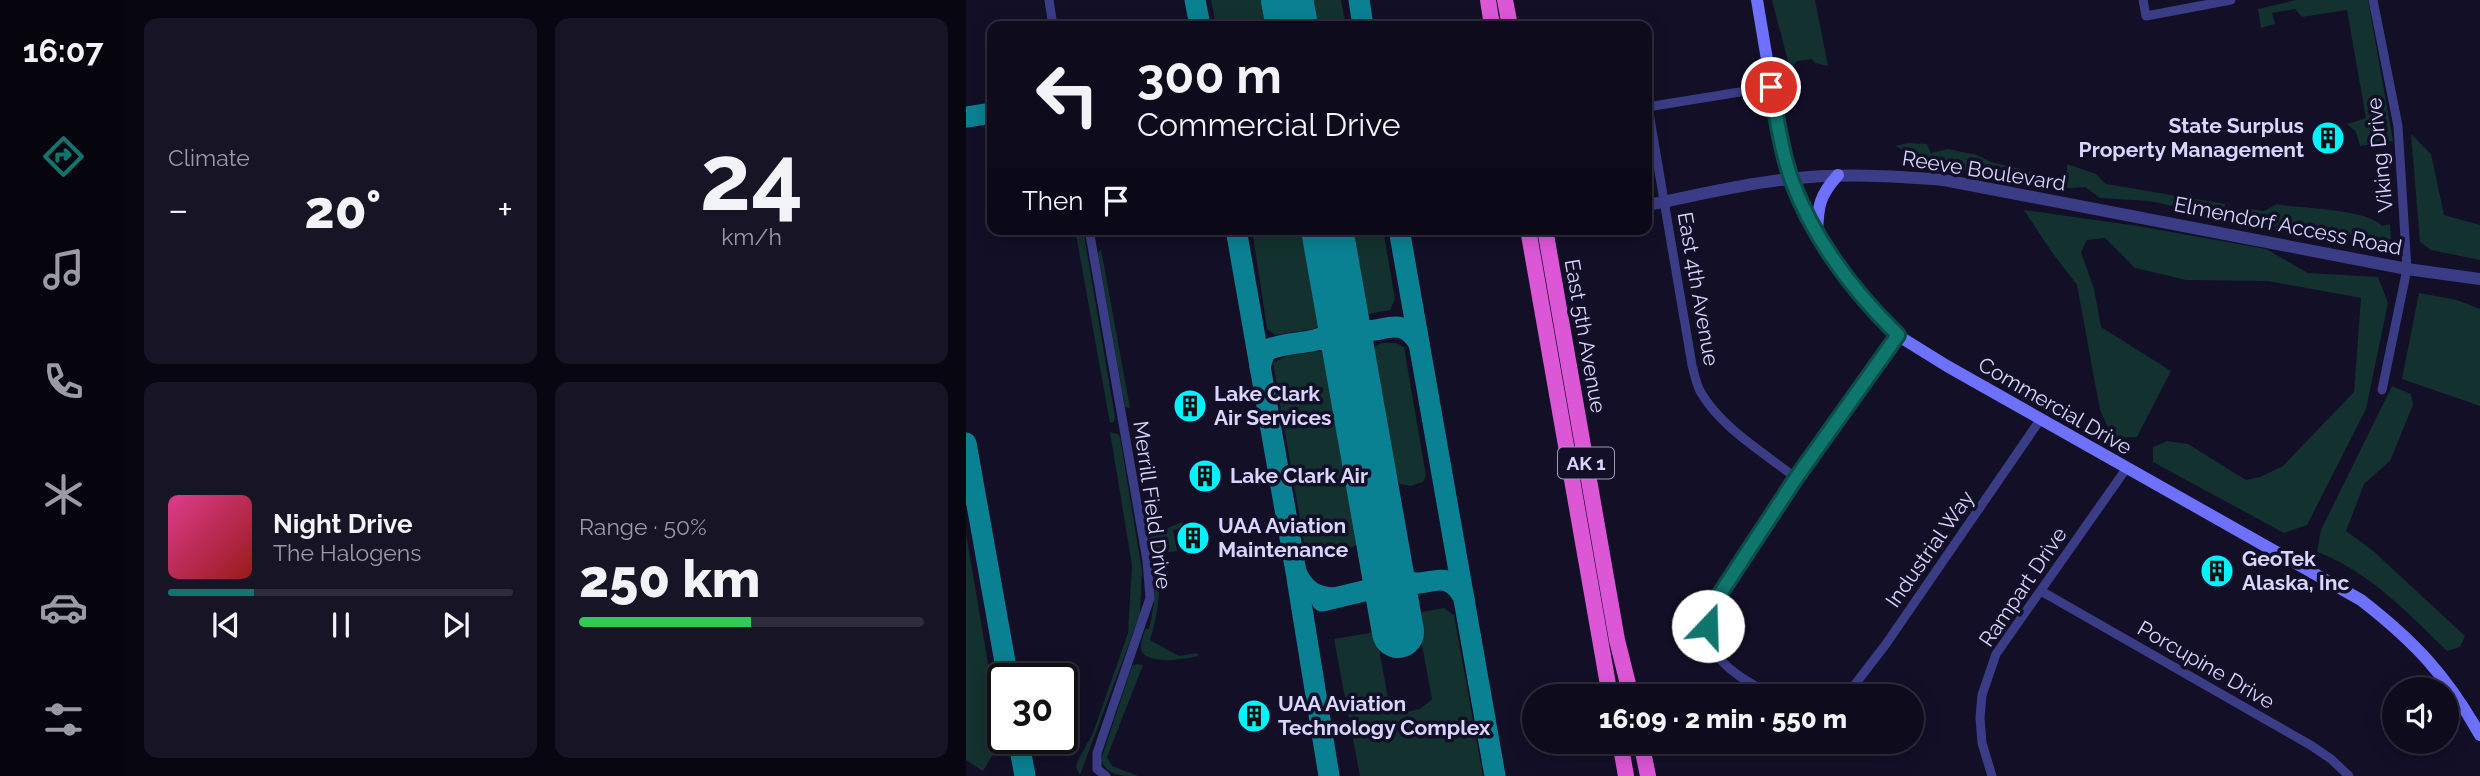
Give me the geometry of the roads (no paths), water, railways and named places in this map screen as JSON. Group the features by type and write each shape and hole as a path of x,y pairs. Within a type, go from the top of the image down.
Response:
{"highway":[{"path":"1488,0 1491,21"},
{"path":"1505,0 1509,21"},
{"name":"East 5th Avenue","path":"1529,235 1608,684"},
{"name":"East 5th Avenue","path":"1546,235 1617,640 1627,684"},
{"path":"1622,754 1626,776"},
{"path":"1644,754 1648,776"}],"main road":[{"name":"Commercial Drive","path":"1757,0 1780,137 1791,178 1817,233 1851,285 1898,335 2040,420 2361,600 2401,631 2436,667 2480,735"},
{"path":"1817,233 1819,204 1828,186 1838,175"}],"street":[{"path":"1049,0 1052,21"},
{"path":"2143,0 2146,16 2231,0"},
{"name":"Viking Drive","path":"2373,0 2398,126 2407,269 2382,390"},
{"path":"1652,106 1771,87"},
{"name":"East 4th Avenue","path":"1652,135 1692,365 1699,389 1730,427 1796,478"},
{"name":"Reeve Boulevard","path":"1652,204 1791,178 1881,175 1944,180 2108,211"},
{"name":"Elmendorf Access Road","path":"2108,211 2407,269 2480,279"},
{"name":"Merrill Field Drive","path":"1090,235 1139,514 1150,598 1097,753 1097,769 1106,776"},
{"path":"1753,684 1729,670 1720,661 1709,636 1712,606 1796,478 1898,335"},
{"name":"Industrial Way","path":"1855,684 2040,420"},
{"name":"Rampart Drive","path":"1992,776 1982,743 1980,718 1982,695 1996,654 2126,469"},
{"name":"Porcupine Drive","path":"2041,591 2312,746 2349,776"}],"place":[{"name":"State Surplus Property Management","path":"2328,138"},
{"name":"Lake Clark Air Services","path":"1190,406"},
{"name":"Lake Clark Air","path":"1205,476"},
{"name":"UAA Aviation Maintenance","path":"1193,538"},
{"name":"GeoTek Alaska, Inc","path":"2217,571"},
{"name":"UAA Aviation Technology Complex","path":"1254,716"}]}
